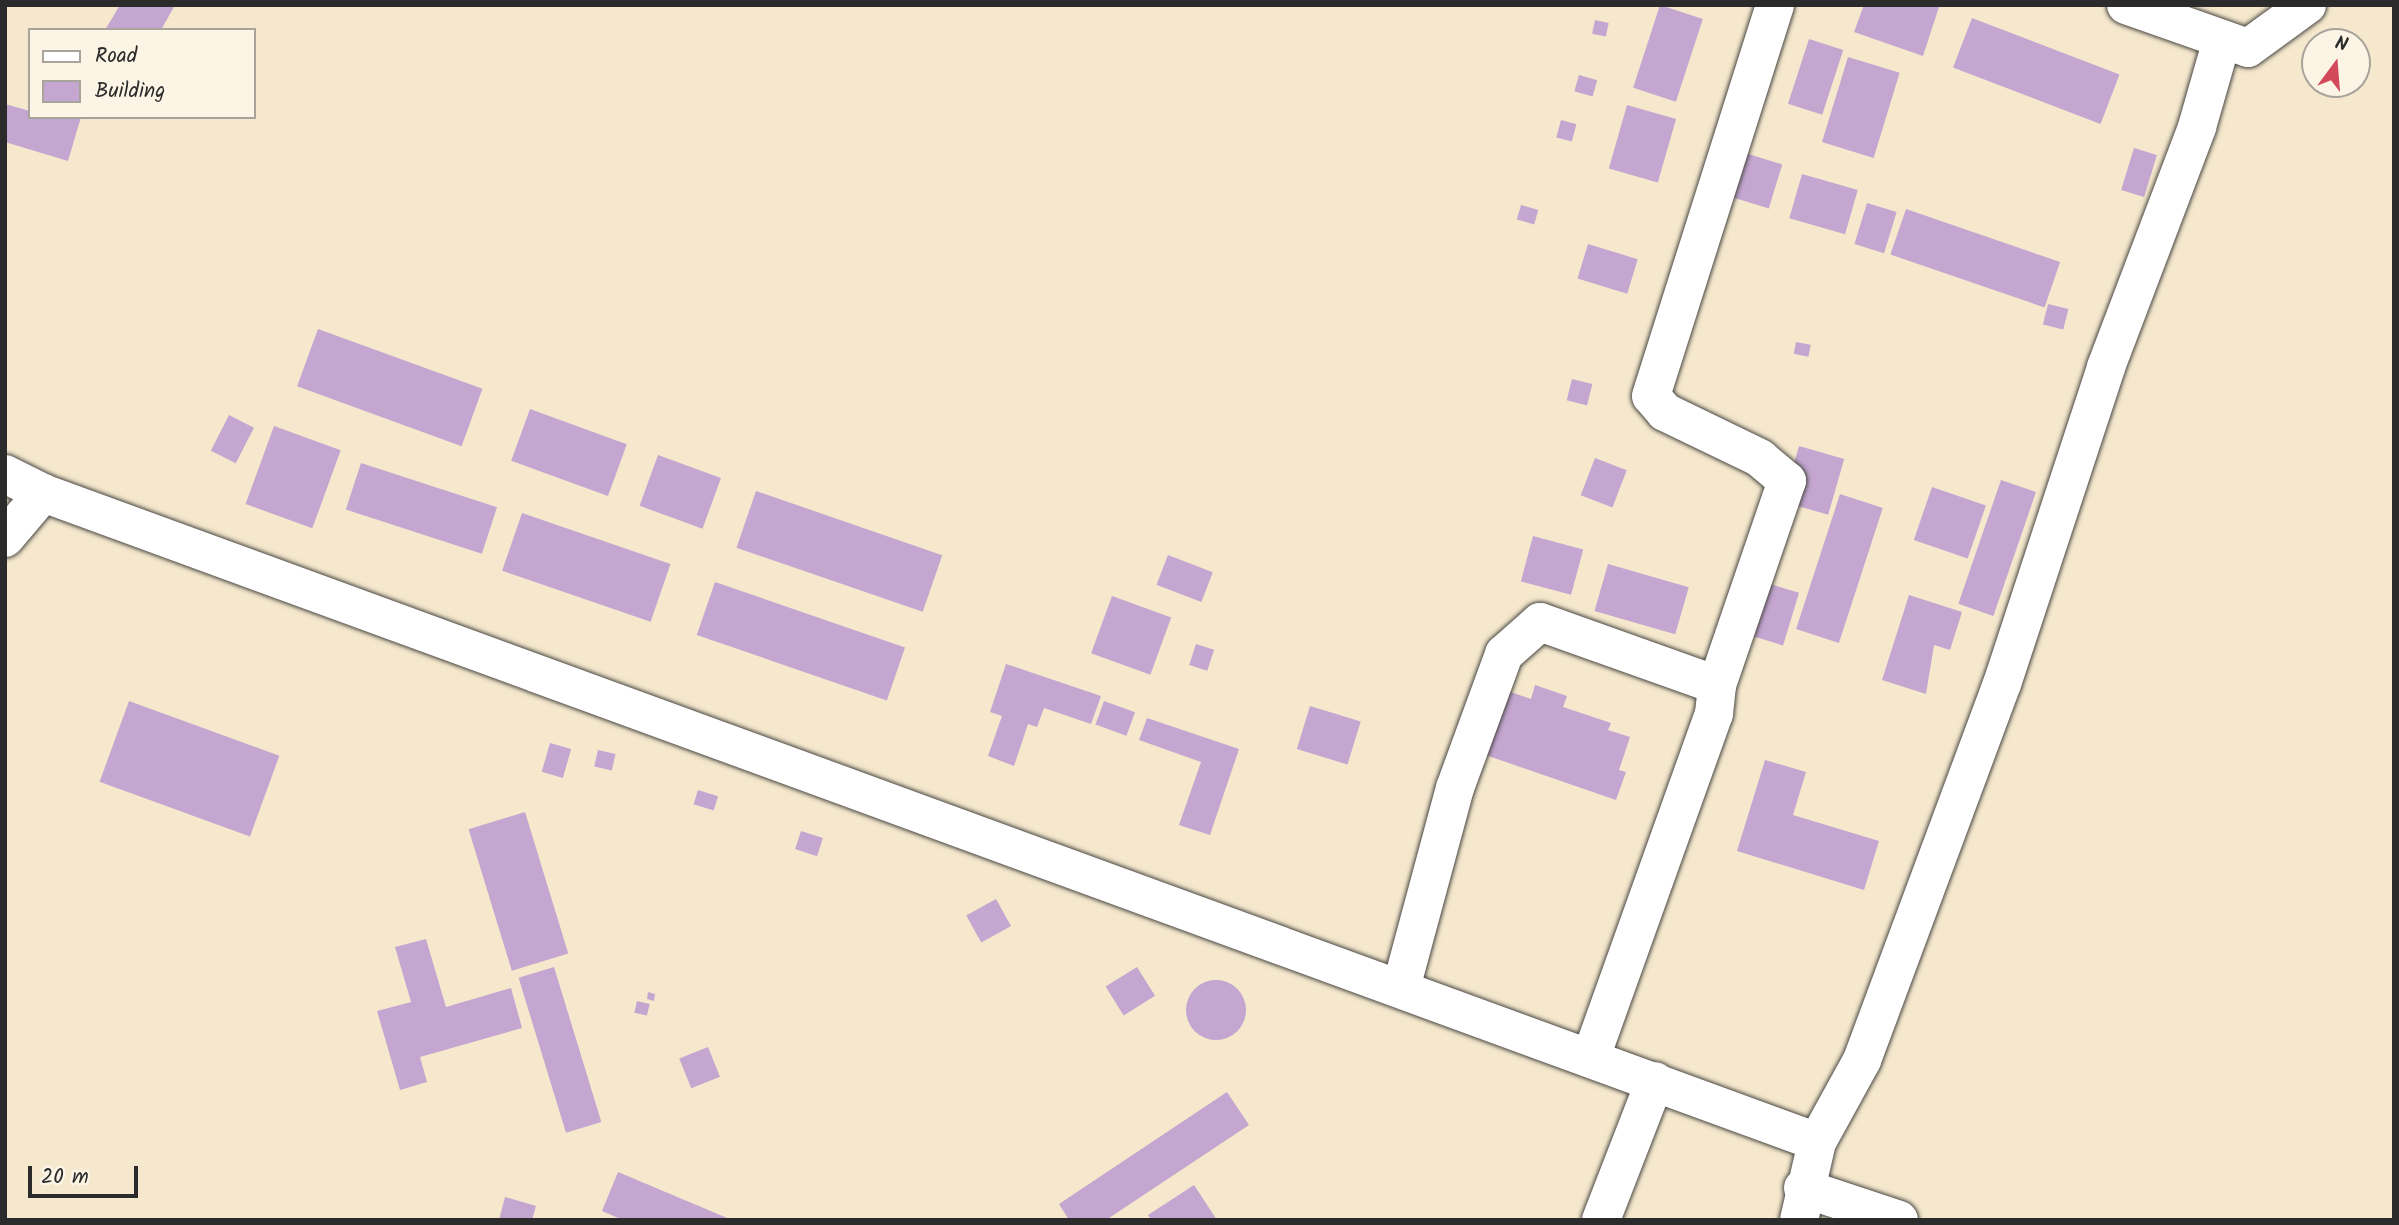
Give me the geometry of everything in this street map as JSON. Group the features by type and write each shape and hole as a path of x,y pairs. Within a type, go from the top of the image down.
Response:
{"street":[{"path":"1591,1057 1714,714 1717,685 1787,481 1760,458 1665,412 1651,396 1775,5"},
{"path":"2126,5 2248,48 2307,5"},
{"path":"1899,1220 1801,1204 1817,1142 1862,1060 1997,696 2106,367 2197,128 2222,40"},
{"path":"5,474 43,493 1591,1057 1817,1142"},
{"path":"5,538 43,493"},
{"path":"1401,988 1455,788 1504,654 1540,622 1717,685"},
{"path":"1601,1220 1656,1081"}],"building":[{"path":"120,5 175,5 162,28 106,28"},
{"path":"1660,5 1703,19 1676,102 1633,88"},
{"path":"1864,5 1939,7 1923,56 1854,32"},
{"path":"1972,18 2120,75 2101,124 1953,67"},
{"path":"1595,20 1609,23 1606,37 1592,34"},
{"path":"1809,39 1843,50 1822,115 1788,104"},
{"path":"1848,57 1900,73 1874,158 1822,142"},
{"path":"1579,75 1597,80 1593,97 1574,91"},
{"path":"5,104 28,110 28,119 80,119 68,161 5,142"},
{"path":"1627,105 1676,119 1658,183 1609,168"},
{"path":"1561,120 1576,124 1572,142 1556,137"},
{"path":"1722,146 1782,164 1769,208 1709,190"},
{"path":"2134,148 2157,155 2144,197 2121,190"},
{"path":"1802,174 1858,190 1845,234 1789,218"},
{"path":"1867,203 1897,212 1884,253 1854,244"},
{"path":"1521,205 1538,210 1534,224 1517,219"},
{"path":"1906,209 2060,262 2044,307 1890,254"},
{"path":"1588,244 1638,259 1627,294 1577,278"},
{"path":"2048,304 2068,309 2063,329 2043,324"},
{"path":"318,329 482,389 462,446 297,386"},
{"path":"1796,342 1811,345 1808,357 1794,354"},
{"path":"1572,379 1592,384 1587,405 1567,400"},
{"path":"530,409 627,444 608,496 511,461"},
{"path":"229,415 254,428 236,463 211,451"},
{"path":"274,426 341,450 312,528 246,504"},
{"path":"1799,446 1844,459 1828,515 1783,502"},
{"path":"658,455 721,478 702,529 640,506"},
{"path":"1595,458 1627,470 1612,508 1581,495"},
{"path":"361,463 497,507 482,554 346,510"},
{"path":"2001,480 2036,492 1993,616 1958,604"},
{"path":"1932,487 1986,506 1968,559 1914,540"},
{"path":"756,491 942,555 923,612 736,548"},
{"path":"1840,494 1883,508 1839,643 1796,629"},
{"path":"522,513 670,564 651,622 502,571"},
{"path":"1533,536 1583,549 1571,595 1521,581"},
{"path":"1168,555 1213,572 1201,602 1157,585"},
{"path":"1608,564 1689,587 1675,634 1594,611"},
{"path":"1757,580 1799,593 1783,645 1741,633"},
{"path":"715,582 905,647 887,700 697,635"},
{"path":"1909,595 1962,612 1950,650 1934,645 1926,694 1882,680"},
{"path":"1112,596 1171,618 1150,675 1091,653"},
{"path":"1196,644 1214,650 1207,671 1189,665"},
{"path":"1006,664 1101,696 1091,724 1044,708 1037,727 1028,724 1014,766 988,756 1002,716 990,712"},
{"path":"1535,685 1567,696 1563,707 1611,723 1608,730 1630,737 1619,770 1626,772 1616,800 1471,750 1493,686 1531,699"},
{"path":"129,701 279,756 250,837 100,782"},
{"path":"1104,701 1135,712 1126,736 1095,724"},
{"path":"1310,706 1361,721 1348,765 1297,749"},
{"path":"1147,718 1239,749 1210,835 1179,825 1201,762 1139,740"},
{"path":"550,743 571,749 563,778 542,772"},
{"path":"598,750 616,754 612,771 594,767"},
{"path":"1765,760 1806,772 1793,815 1879,841 1864,890 1737,851"},
{"path":"698,790 718,796 714,810 694,804"},
{"path":"525,812 568,954 512,971 469,829"},
{"path":"801,831 823,838 817,856 795,849"},
{"path":"996,899 1011,926 981,943 966,915"},
{"path":"426,939 446,1007 511,988 522,1028 420,1057 427,1082 400,1090 377,1011 411,1002 395,947"},
{"path":"554,967 601,1122 566,1133 519,978"},
{"path":"1137,967 1155,996 1124,1015 1106,987"},
{"path":"1216,980 1233,985 1241,993 1246,1010 1241,1027 1233,1035 1216,1040 1199,1035 1191,1027 1186,1010 1191,993 1199,985"},
{"path":"648,992 655,994 654,1001 647,999"},
{"path":"637,1001 650,1004 647,1016 634,1013"},
{"path":"708,1047 720,1077 691,1088 679,1059"},
{"path":"1227,1092 1249,1125 1106,1220 1069,1220 1059,1204"},
{"path":"618,1172 732,1220 623,1220 602,1211"},
{"path":"1194,1185 1217,1220 1151,1220 1148,1215"},
{"path":"505,1197 536,1206 532,1220 499,1220"}]}
